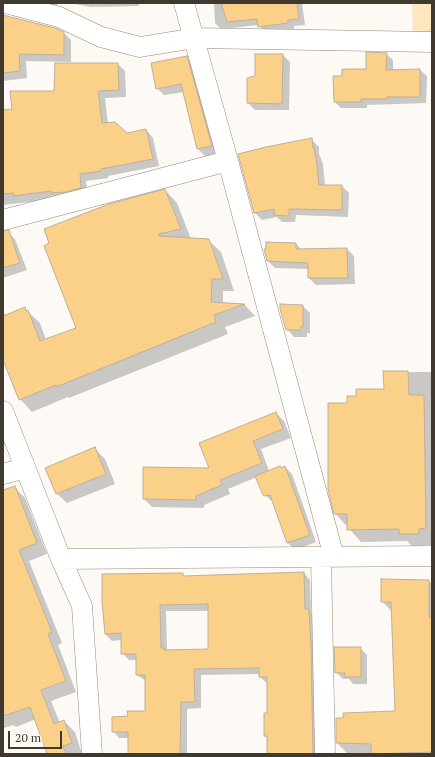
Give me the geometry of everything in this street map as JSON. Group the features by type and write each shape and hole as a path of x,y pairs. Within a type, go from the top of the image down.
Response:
{"street":[{"path":"6,3 60,10 101,37 140,47 195,38 432,42"},
{"path":"184,3 195,38 228,161 327,557 325,754"},
{"path":"3,220 228,161"},
{"path":"3,411 61,559 82,606 92,754"},
{"path":"3,474 25,468"},
{"path":"61,559 432,556"}],"shaded area":[{"path":"412,3 432,3 432,34 413,34"}],"building":[{"path":"221,3 297,3 299,19 288,20 288,23 258,27 257,19 227,22"},
{"path":"3,15 55,28 64,32 64,55 19,54 20,71 3,73"},
{"path":"366,52 387,53 386,70 420,69 420,97 387,97 387,99 361,99 361,102 334,102 333,76 342,76 342,69 366,69"},
{"path":"255,54 283,54 282,104 247,103 247,78 255,76"},
{"path":"187,56 212,146 197,149 181,84 156,89 151,63"},
{"path":"55,63 118,63 119,90 98,91 102,123 115,122 127,133 146,129 153,159 101,169 101,171 80,174 81,188 66,192 51,193 51,191 13,196 13,193 3,194 3,110 12,109 10,91 54,91"},
{"path":"312,138 316,156 319,185 342,185 342,210 289,209 289,216 274,215 274,209 254,213 238,154"},
{"path":"165,189 181,229 159,234 159,236 209,239 223,279 212,279 211,302 245,304 214,315 216,322 56,387 56,385 19,400 3,360 3,316 25,307 26,311 28,310 40,341 76,328 44,246 49,243 44,229 109,204"},
{"path":"9,230 20,263 3,268 3,231"},
{"path":"266,242 296,243 296,249 347,248 348,278 308,278 308,263 267,261 264,249 266,249"},
{"path":"280,304 303,305 303,327 301,327 301,330 286,330"},
{"path":"383,371 408,371 409,395 424,395 426,528 419,529 419,534 399,534 399,529 347,530 347,514 334,514 328,489 328,403 347,403 347,396 356,396 356,389 384,389"},
{"path":"276,412 283,429 253,441 262,463 220,480 222,485 196,496 196,500 143,499 143,467 209,468 199,443"},
{"path":"95,447 106,474 56,494 45,468"},
{"path":"280,466 281,468 285,466 310,535 287,543 270,495 263,495 255,476"},
{"path":"15,486 37,543 19,550 52,632 48,634 66,681 41,690 54,724 64,720 72,743 63,746 66,754 47,754 30,707 3,716 3,490"},
{"path":"304,572 305,609 309,609 311,647 313,754 267,754 267,736 264,736 264,713 267,713 267,677 259,677 259,668 194,669 195,702 181,702 180,754 128,754 128,732 112,732 112,717 128,716 127,711 145,711 145,675 136,675 136,654 121,654 121,633 105,634 102,602 102,574 183,573 183,576","holes":["208,604 208,649 164,650 164,648 161,648 160,605"]},
{"path":"381,579 429,580 429,617 432,617 432,752 371,754 371,744 336,743 336,718 343,718 343,713 395,711 391,602 381,602"},
{"path":"334,647 361,647 361,677 345,677 345,673 335,673"}]}
